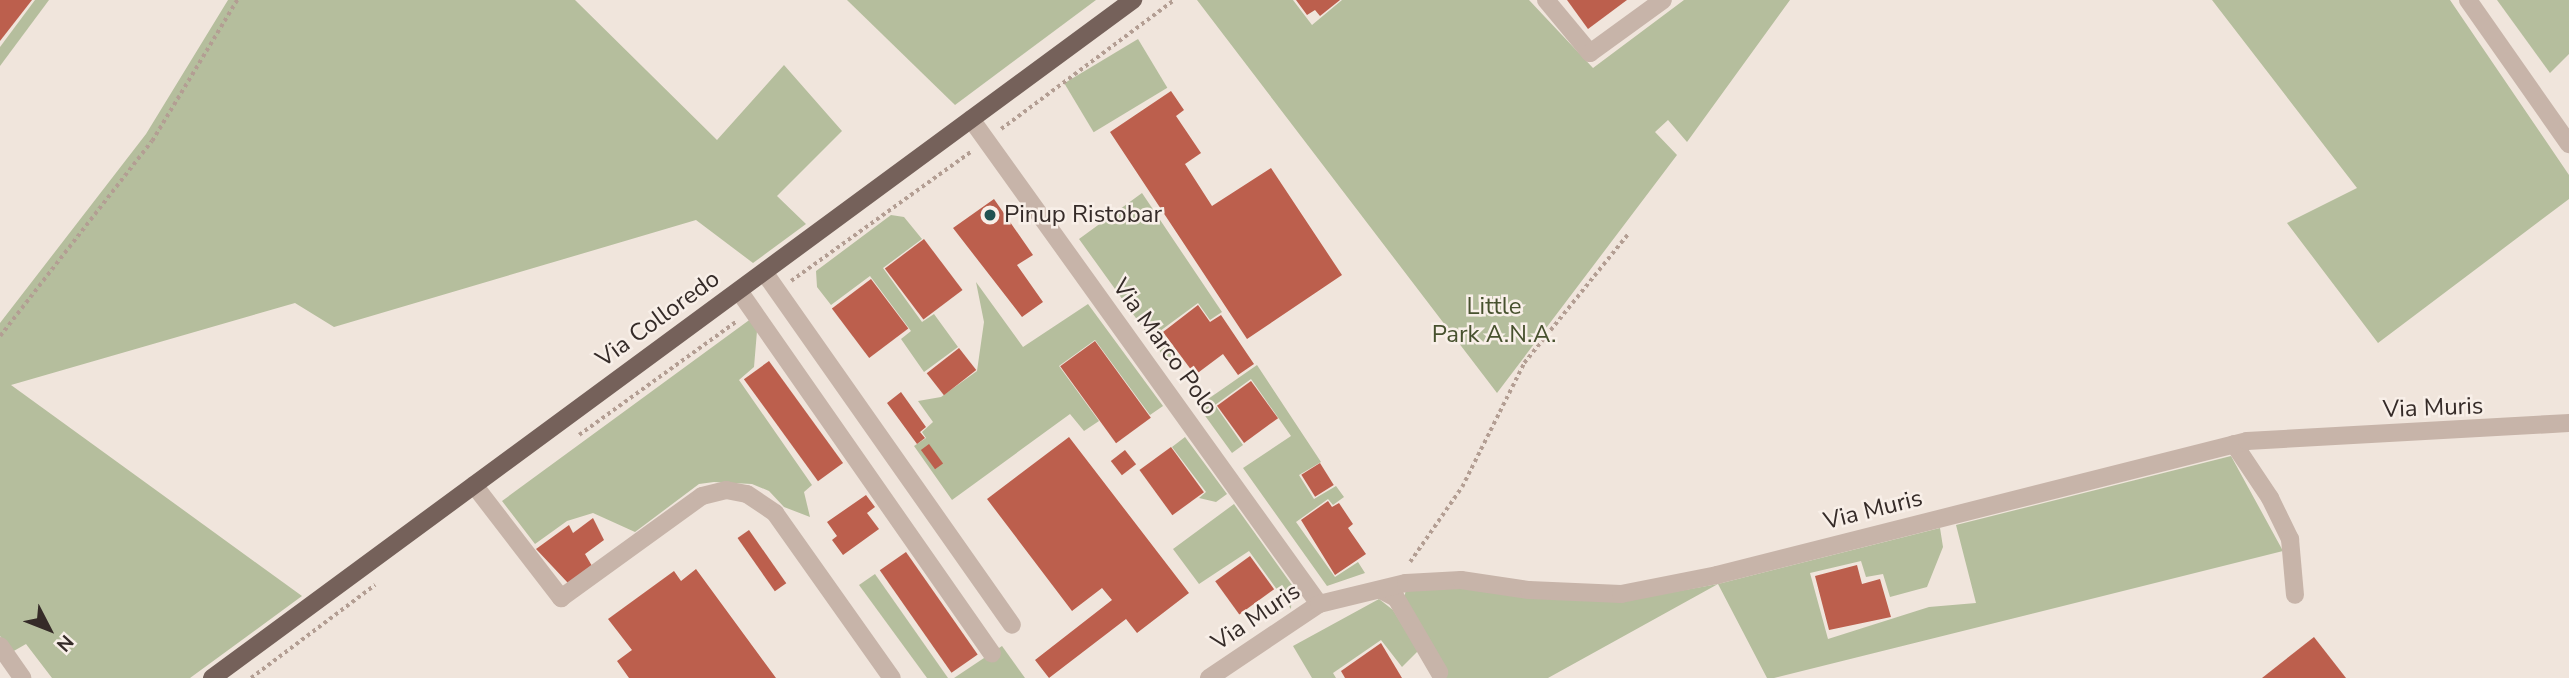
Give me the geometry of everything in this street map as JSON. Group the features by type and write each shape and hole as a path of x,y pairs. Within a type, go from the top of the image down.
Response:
{"main road":[{"name":"Via Colloredo","path":"212,678 1133,0"}],"street":[{"path":"1546,0 1590,53 1662,0"},
{"path":"2468,0 2569,144"},
{"path":"2478,0 2484,24"},
{"name":"Via Marco Polo","path":"971,119 1319,604"},
{"path":"764,272 1012,625"},
{"path":"739,291 992,653"},
{"name":"Via Muris","path":"1209,678 1319,604 1430,579 1621,594 1717,575 2234,444 2569,423"},
{"path":"2234,444 2270,498 2290,539 2295,595"},
{"path":"474,485 561,598 702,496 726,490 747,494 775,513 892,678"},
{"path":"1381,590 1396,598 1439,673"},
{"path":"0,646 22,678"}],"path":[{"path":"0,336 152,141 237,0"},
{"path":"778,291 986,141 1174,0"},
{"path":"1381,590 1405,569 1455,498 1524,363 1629,233"},
{"path":"575,438 752,310"},
{"path":"251,678 379,582"}],"green space":[{"path":"35,0 49,0 0,66 0,47"},
{"path":"228,0 575,0 717,140 784,65 842,131 777,196 806,224 753,263 696,220 334,327 295,303 11,385 302,596 190,678 52,678 26,644 12,652 0,636 0,323 146,134"},
{"path":"847,0 1096,0 955,105"},
{"name":"Little Park A.N.A.","path":"1197,0 1293,0 1312,25 1342,0 1529,0 1593,68 1684,0 1790,0 1687,142 1668,120 1655,132 1677,155 1497,393"},
{"path":"2212,0 2450,0 2569,175 2569,199 2378,343 2287,223 2357,188"},
{"path":"2497,0 2569,0 2569,54 2550,73"},
{"path":"1138,39 1167,88 1094,132 1064,83"},
{"path":"1142,193 1222,312 1210,320 1198,303 1160,331 1181,360 1164,357 1079,239"},
{"path":"891,215 904,217 922,239 883,268 922,322 934,314 958,347 924,372 901,339 911,331 870,276 831,305 817,287 816,271"},
{"path":"976,282 1023,347 1088,304 1163,406 1150,415 1095,340 1059,366 1099,421 1084,431 1070,414 952,500 914,446 926,438 922,432 933,422 918,401 941,397 977,371 984,322"},
{"path":"752,318 757,331 754,367 739,380 812,485 804,492 810,517 784,507 769,491 752,484 714,482 699,484 635,532 593,513 567,521 535,544 502,501"},
{"path":"1257,365 1321,462 1299,475 1314,499 1336,486 1344,497 1333,505 1328,499 1296,522 1335,577 1358,562 1365,573 1327,586 1243,468 1291,436 1251,379 1215,405 1243,445 1232,453 1198,406"},
{"path":"1185,437 1227,494 1216,502 1199,498 1206,492 1172,447"},
{"path":"2231,456 2283,551 1774,678 1767,678 1718,584 1940,528 1943,547 1927,587 1890,597 1883,574 1866,577 1861,561 1810,573 1828,639 1929,607 1976,603 1956,525"},
{"path":"1234,504 1292,585 1291,609 1249,551 1199,584 1173,549"},
{"path":"875,574 948,678 927,678 859,585"},
{"path":"1718,584 1548,678 1439,678 1404,599 1406,589 1438,586 1623,601"},
{"path":"1379,599 1393,610 1418,651 1402,667 1381,640 1333,673 1336,678 1312,678 1293,646"},
{"path":"1002,646 1025,678 954,678"}],"building":[{"path":"0,0 32,0 0,41"},
{"path":"1296,0 1340,0 1320,16 1315,10 1307,15"},
{"path":"1567,0 1627,0 1588,29"},
{"path":"1171,91 1184,110 1176,116 1201,153 1185,164 1212,206 1271,168 1342,275 1247,339 1110,132"},
{"path":"994,199 1033,255 1017,265 1043,302 1022,317 953,228"},
{"path":"924,239 963,290 923,320 885,268"},
{"path":"871,279 908,329 869,358 832,308"},
{"path":"1198,305 1210,322 1221,315 1254,364 1238,375 1223,354 1195,375 1163,332"},
{"path":"1095,341 1151,418 1116,443 1060,366"},
{"path":"959,348 976,370 944,395 927,373"},
{"path":"769,361 843,463 818,481 744,379"},
{"path":"1251,381 1278,418 1244,443 1217,406"},
{"path":"901,392 926,427 920,432 925,438 917,444 887,403"},
{"path":"1069,437 1189,593 1137,633 1126,619 1049,678 1035,660 1112,600 1102,588 1072,611 987,499"},
{"path":"929,444 943,463 935,469 921,450"},
{"path":"1171,447 1204,492 1172,515 1139,470"},
{"path":"1125,450 1136,464 1122,475 1111,461"},
{"path":"1320,463 1334,485 1315,497 1301,475"},
{"path":"866,495 875,507 867,513 879,529 843,555 832,540 837,536 827,522"},
{"path":"1328,501 1332,507 1339,503 1353,524 1348,528 1366,554 1335,575 1301,520"},
{"path":"593,518 604,540 585,554 592,566 568,583 536,549 569,525 573,533"},
{"path":"749,530 786,583 775,591 738,538"},
{"path":"906,552 978,654 951,673 880,570"},
{"path":"1250,556 1274,589 1239,614 1215,581"},
{"path":"1857,565 1862,584 1880,579 1891,617 1829,630 1815,576"},
{"path":"696,569 776,678 629,678 617,661 632,650 608,619 674,571 681,581"},
{"path":"2314,637 2346,678 2262,678"},
{"path":"1381,643 1402,678 1345,678 1341,671"}],"place":[{"name":"Pinup Ristobar","path":"990,215"}]}
